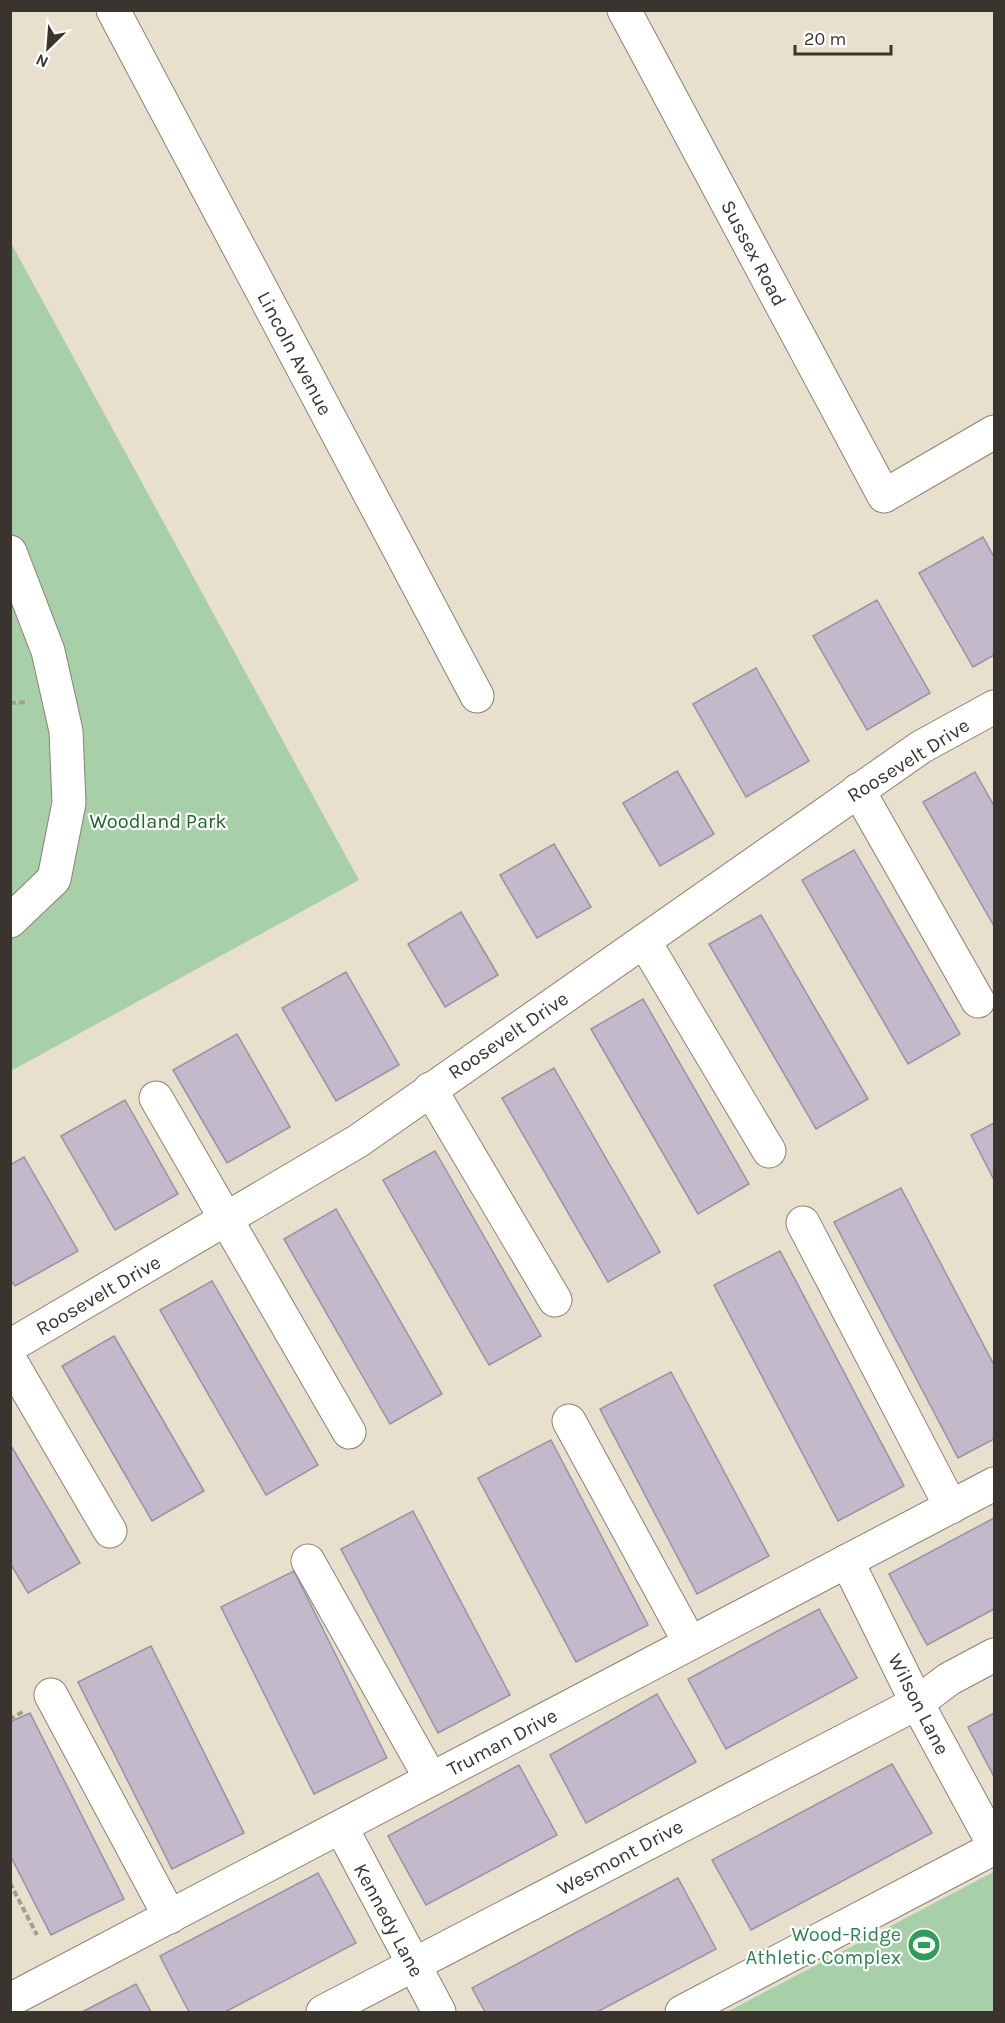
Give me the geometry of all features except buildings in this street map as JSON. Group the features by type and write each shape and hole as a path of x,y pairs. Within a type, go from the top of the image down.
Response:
{"street":[{"name":"Sussex Road","path":"624,10 884,496 994,432"},
{"name":"Lincoln Avenue","path":"123,14 477,696"},
{"path":"10,552 50,662 66,731 69,803 54,879 10,921"},
{"name":"Roosevelt Drive","path":"10,1346 358,1141 921,747 994,707"},
{"path":"858,790 978,1001"},
{"path":"644,942 769,1151"},
{"path":"430,1089 555,1300"},
{"path":"156,1098 349,1432"},
{"path":"803,1223 951,1508"},
{"path":"10,1360 110,1531"},
{"path":"569,1421 690,1643"},
{"name":"Truman Drive","path":"10,2000 994,1484"},
{"path":"308,1561 431,1779"},
{"name":"Wilson Lane","path":"847,1561 916,1703 994,1847"},
{"name":"Wesmont Drive","path":"323,2013 916,1703 948,1679 994,1655"},
{"path":"51,1695 170,1917"},
{"name":"Kennedy Lane","path":"341,1827 439,2013"},
{"path":"682,2013 994,1847"}],"path":[{"path":"10,1883 38,1935"}],"green space":[{"name":"Woodland Park","path":"11,243 359,880 11,1071"},
{"name":"Wood-Ridge Athletic Complex","path":"994,1872 994,2012 727,2012 982,1878"}],"place":[{"name":"Wood-Ridge Athletic Complex","path":"924,1945"}]}
